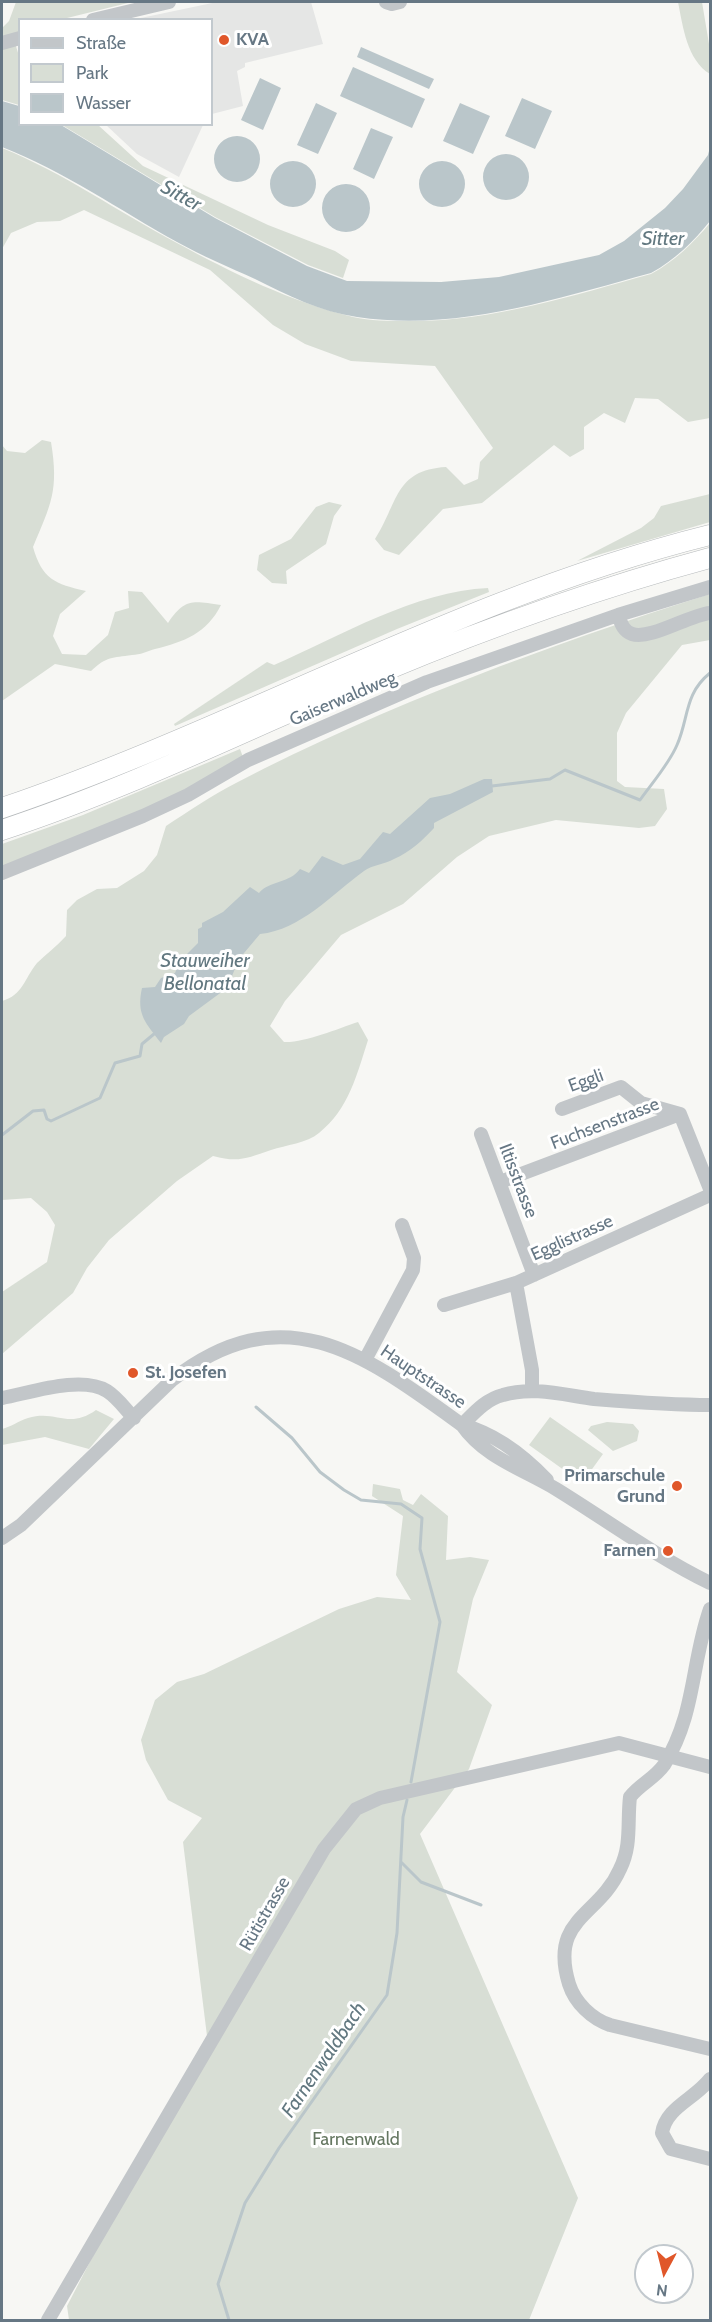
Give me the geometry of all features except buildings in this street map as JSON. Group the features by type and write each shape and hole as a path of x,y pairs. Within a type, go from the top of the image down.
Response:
{"highway":[{"path":"2,808 106,768 406,639 551,582 711,535"},
{"path":"2,831 141,778 382,672 478,633 559,604 711,558"}],"street":[{"path":"101,18 169,2"},
{"path":"386,2 392,4 400,2"},
{"path":"2,43 18,39"},
{"name":"Gaiserwaldweg","path":"2,873 143,816 188,795 248,760 427,682 618,615 711,587"},
{"path":"618,615 623,628 631,634 644,635 698,614 711,613"},
{"name":"Eggli","path":"562,1109 621,1087 641,1103 680,1114"},
{"name":"Fuchsenstrasse","path":"500,1182 680,1114 711,1189"},
{"name":"Iltisstrasse","path":"481,1134 534,1275"},
{"name":"Egglistrasse","path":"444,1305 516,1283 711,1195"},
{"path":"365,1360 413,1270 414,1258 402,1225"},
{"path":"516,1283 532,1370 532,1389"},
{"name":"Hauptstrasse","path":"2,1538 21,1525 172,1380 216,1351 252,1340 281,1337 316,1341 365,1360 462,1425 480,1408 501,1395 532,1389 546,1394 638,1403 711,1405"},
{"path":"2,1398 77,1384 91,1385 110,1394 134,1418"},
{"path":"462,1425 479,1429 503,1444 526,1461 555,1488 645,1548 711,1582"},
{"path":"711,1609 704,1627 687,1717 669,1756 657,1775 630,1797 629,1848 613,1880 570,1932 566,1943 564,1969 576,1999 586,2012 606,2024 711,2049"},
{"name":"Rütistrasse","path":"48,2320 324,1849 357,1809 380,1798 619,1743 711,1767"},
{"path":"711,2079 702,2090 667,2117 662,2133 671,2149 711,2159"}],"shaded area":[{"path":"217,2 311,2 323,44 245,63 245,67 237,71 243,106 213,114 213,18 141,18"},
{"path":"107,126 203,126 179,177 137,154"}],"green space":[{"path":"16,2 132,2 67,18 18,18 18,38 15,43 18,53 18,105 2,100 2,28 9,21"},
{"path":"678,2 702,2 710,50 710,74 702,68 691,52"},
{"path":"64,126 99,126 143,166 268,225 335,251 349,260 343,278 308,265 215,217"},
{"path":"2,148 47,169 155,231 241,276 330,311 366,319 393,321 469,317 561,299 651,274 683,251 710,223 710,418 688,422 658,399 635,398 625,423 604,413 584,427 584,449 570,457 554,445 482,503 443,509 399,555 384,550 375,539 407,482 416,475 429,470 446,467 464,485 478,479 480,462 493,448 435,366 351,361 305,344 273,325 210,270 84,210 60,221 37,222 11,233 2,249"},
{"path":"42,440 51,442 54,485 49,508 33,547 41,566 51,578 66,586 86,591 60,614 53,636 62,654 86,655 108,635 115,612 129,608 128,591 142,592 168,623 179,609 190,603 221,605 202,629 176,643 141,654 110,659 91,671 55,664 2,701 2,445 7,451 25,453"},
{"path":"710,494 710,522 577,561 641,528 654,518 661,506"},
{"path":"329,502 342,505 334,516 326,544 286,571 287,584 272,583 257,570 259,555 291,539 316,507"},
{"path":"488,588 489,592 397,629 175,726 174,724 267,662 274,665 406,606 433,597"},
{"path":"710,594 710,640 682,645 626,713 617,733 617,781 625,787 664,789 667,809 655,826 639,828 556,820 489,836 457,857 403,904 341,935 285,1001 270,1026 284,1042 292,1042 358,1022 368,1040 351,1090 338,1113 319,1133 309,1139 243,1159 213,1156 177,1181 109,1240 87,1268 73,1293 2,1354 2,1292 47,1262 55,1225 47,1212 31,1198 2,1200 2,1001 19,991 37,963 66,936 67,910 77,900 97,889 117,888 144,871 157,855 166,826 236,783 351,728 469,678 589,634"},
{"path":"240,749 243,757 188,792 2,868 2,844 83,815"},
{"path":"96,1410 114,1419 89,1449 45,1437 2,1445 2,1429 24,1419 38,1416 78,1418"},
{"path":"550,1417 603,1454 582,1483 529,1445"},
{"path":"607,1422 633,1424 639,1431 637,1441 613,1451 588,1430 591,1426"},
{"name":"Farnenwald","path":"373,1484 400,1489 403,1500 413,1505 421,1494 448,1516 446,1560 470,1557 489,1560 473,1599 457,1672 492,1705 469,1769 420,1834 578,2198 529,2320 69,2320 67,2306 207,2036 183,1842 202,1818 168,1800 146,1760 141,1740 155,1700 177,1682 204,1674 339,1609 377,1597 411,1600 396,1575 403,1516 372,1496"}],"water":[{"path":"361,47 434,79 429,89 357,57"},
{"path":"353,67 425,99 412,128 340,96"},
{"path":"260,78 281,88 263,130 241,120"},
{"path":"522,98 552,111 535,149 505,136"},
{"name":"Sitter","path":"2,101 18,106 18,126 63,126 215,218 307,266 347,281 441,282 499,277 599,255 624,241 665,208 683,189 708,155 710,147 710,221 683,250 651,273 579,293 469,317 394,320 357,317 304,302 206,257 47,167 2,147"},
{"path":"316,103 337,113 318,154 297,145"},
{"path":"460,103 490,116 473,154 443,141"},
{"path":"371,128 393,137 374,179 353,169"},
{"path":"237,136 246,137 254,142 259,150 259,168 254,176 246,181 237,182 228,181 220,176 215,168 214,159 215,150 220,142 228,137"},
{"path":"506,154 522,161 529,177 522,193 506,200 490,193 483,177 490,161"},
{"path":"293,161 302,162 309,168 315,175 315,193 309,200 302,206 293,207 284,206 277,200 271,193 270,184 271,175 277,168 284,162"},
{"path":"442,161 458,168 465,184 458,200 442,207 426,200 419,184 426,168"},
{"path":"341,184 351,184 366,194 370,208 369,217 360,228 351,232 341,232 326,222 322,213 322,203 332,188"},
{"name":"Stauweiher Bellonatal","path":"484,779 492,779 493,792 434,823 434,828 411,850 364,871 315,910 289,926 260,934 239,959 227,988 189,1016 184,1024 164,1037 161,1043 141,1012 142,988 155,987 161,978 175,973 180,961 198,943 198,929 202,927 202,923 223,912 250,887 259,893 268,886 296,874 300,869 309,873 322,856 343,865 360,859 383,832 390,834 430,798 450,794"}],"waterway":[{"path":"492,786 550,779 565,770 640,800 674,752 691,698 710,673"},
{"path":"2,1135 33,1111 44,1110 47,1119 51,1121 100,1098 115,1063 140,1056 142,1044 154,1034"},
{"path":"256,1407 292,1438 320,1472 344,1490 361,1500 401,1504 422,1518 420,1549 440,1622 411,1782"},
{"name":"Farnenwaldbach","path":"229,2320 218,2284 245,2203 279,2148 387,1995 397,1933 403,1817 407,1800"},
{"path":"401,1862 421,1882 481,1905"}],"place":[{"name":"KVA","path":"224,40"},
{"name":"St. Josefen","path":"133,1373"},
{"name":"Primarschule Grund","path":"677,1486"},
{"name":"Farnen","path":"668,1551"}]}
